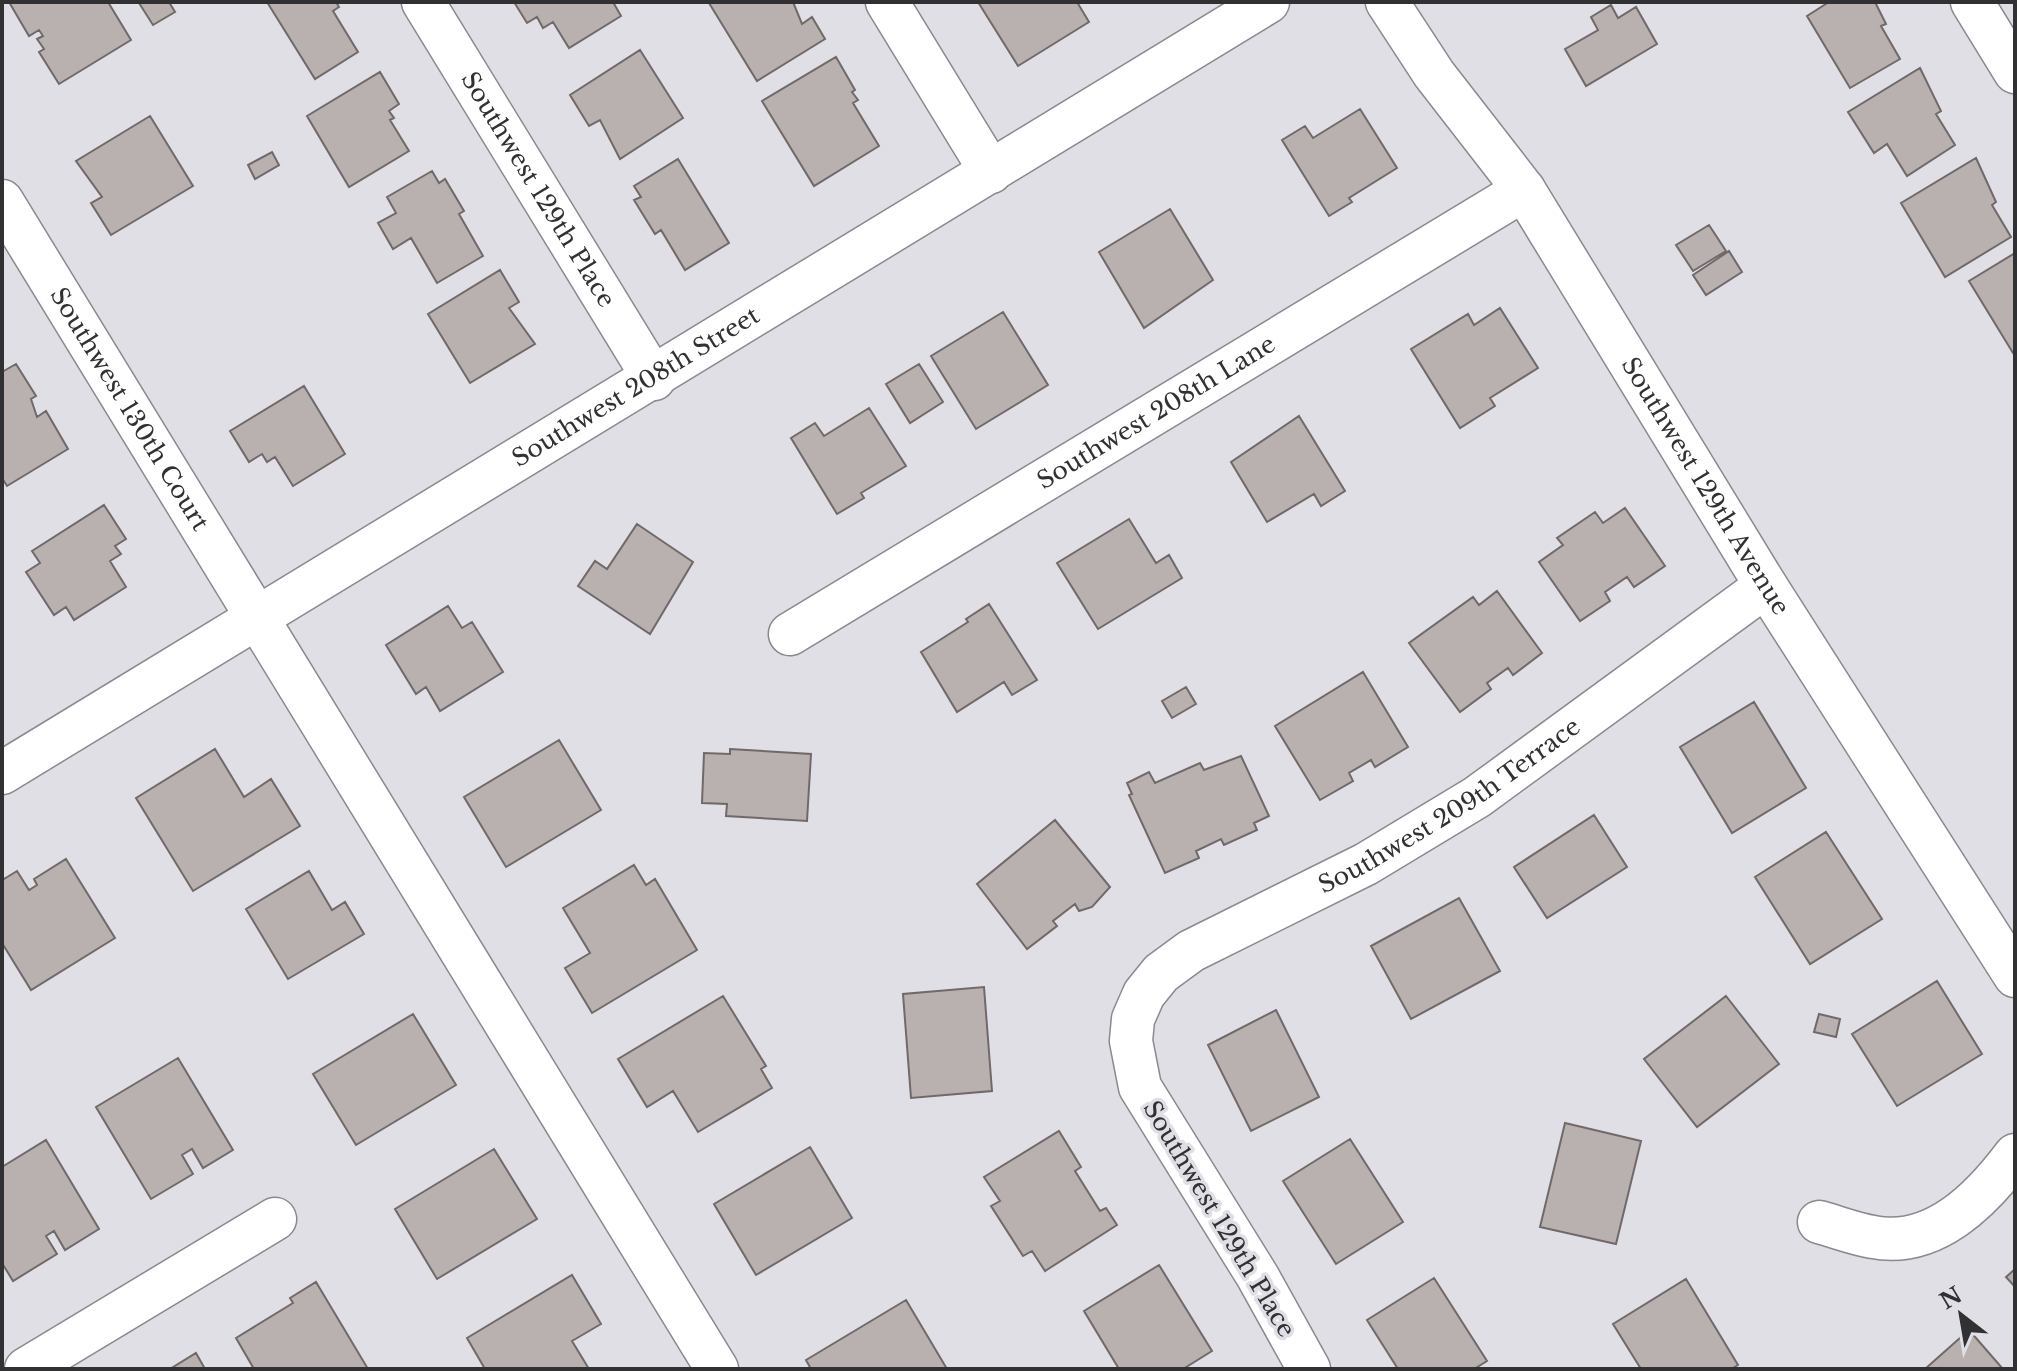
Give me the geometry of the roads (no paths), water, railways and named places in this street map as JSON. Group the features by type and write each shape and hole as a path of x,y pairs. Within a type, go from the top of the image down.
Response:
{"street":[{"name":"Southwest 129th Place","path":"423,2 654,379"},
{"path":"887,2 991,172"},
{"name":"Southwest 208th Street","path":"2,773 257,616 654,379 1268,2"},
{"name":"Southwest 129th Avenue","path":"1387,2 1434,74 1524,190 1766,586 2015,976"},
{"path":"1972,2 2015,72"},
{"name":"Southwest 208th Lane","path":"790,634 1524,190"},
{"name":"Southwest 130th Court","path":"2,201 717,1369"},
{"name":"Southwest 209th Terrace","path":"1133,1019 1144,994 1174,962 1366,864 1477,797 1766,586"},
{"name":"Southwest 129th Place","path":"1133,1019 1132,1061 1140,1087 1258,1277 1309,1369"},
{"path":"1819,1222 1875,1238 1923,1233 1943,1224 1986,1193 2015,1155"},
{"path":"26,1369 275,1219"}]}
